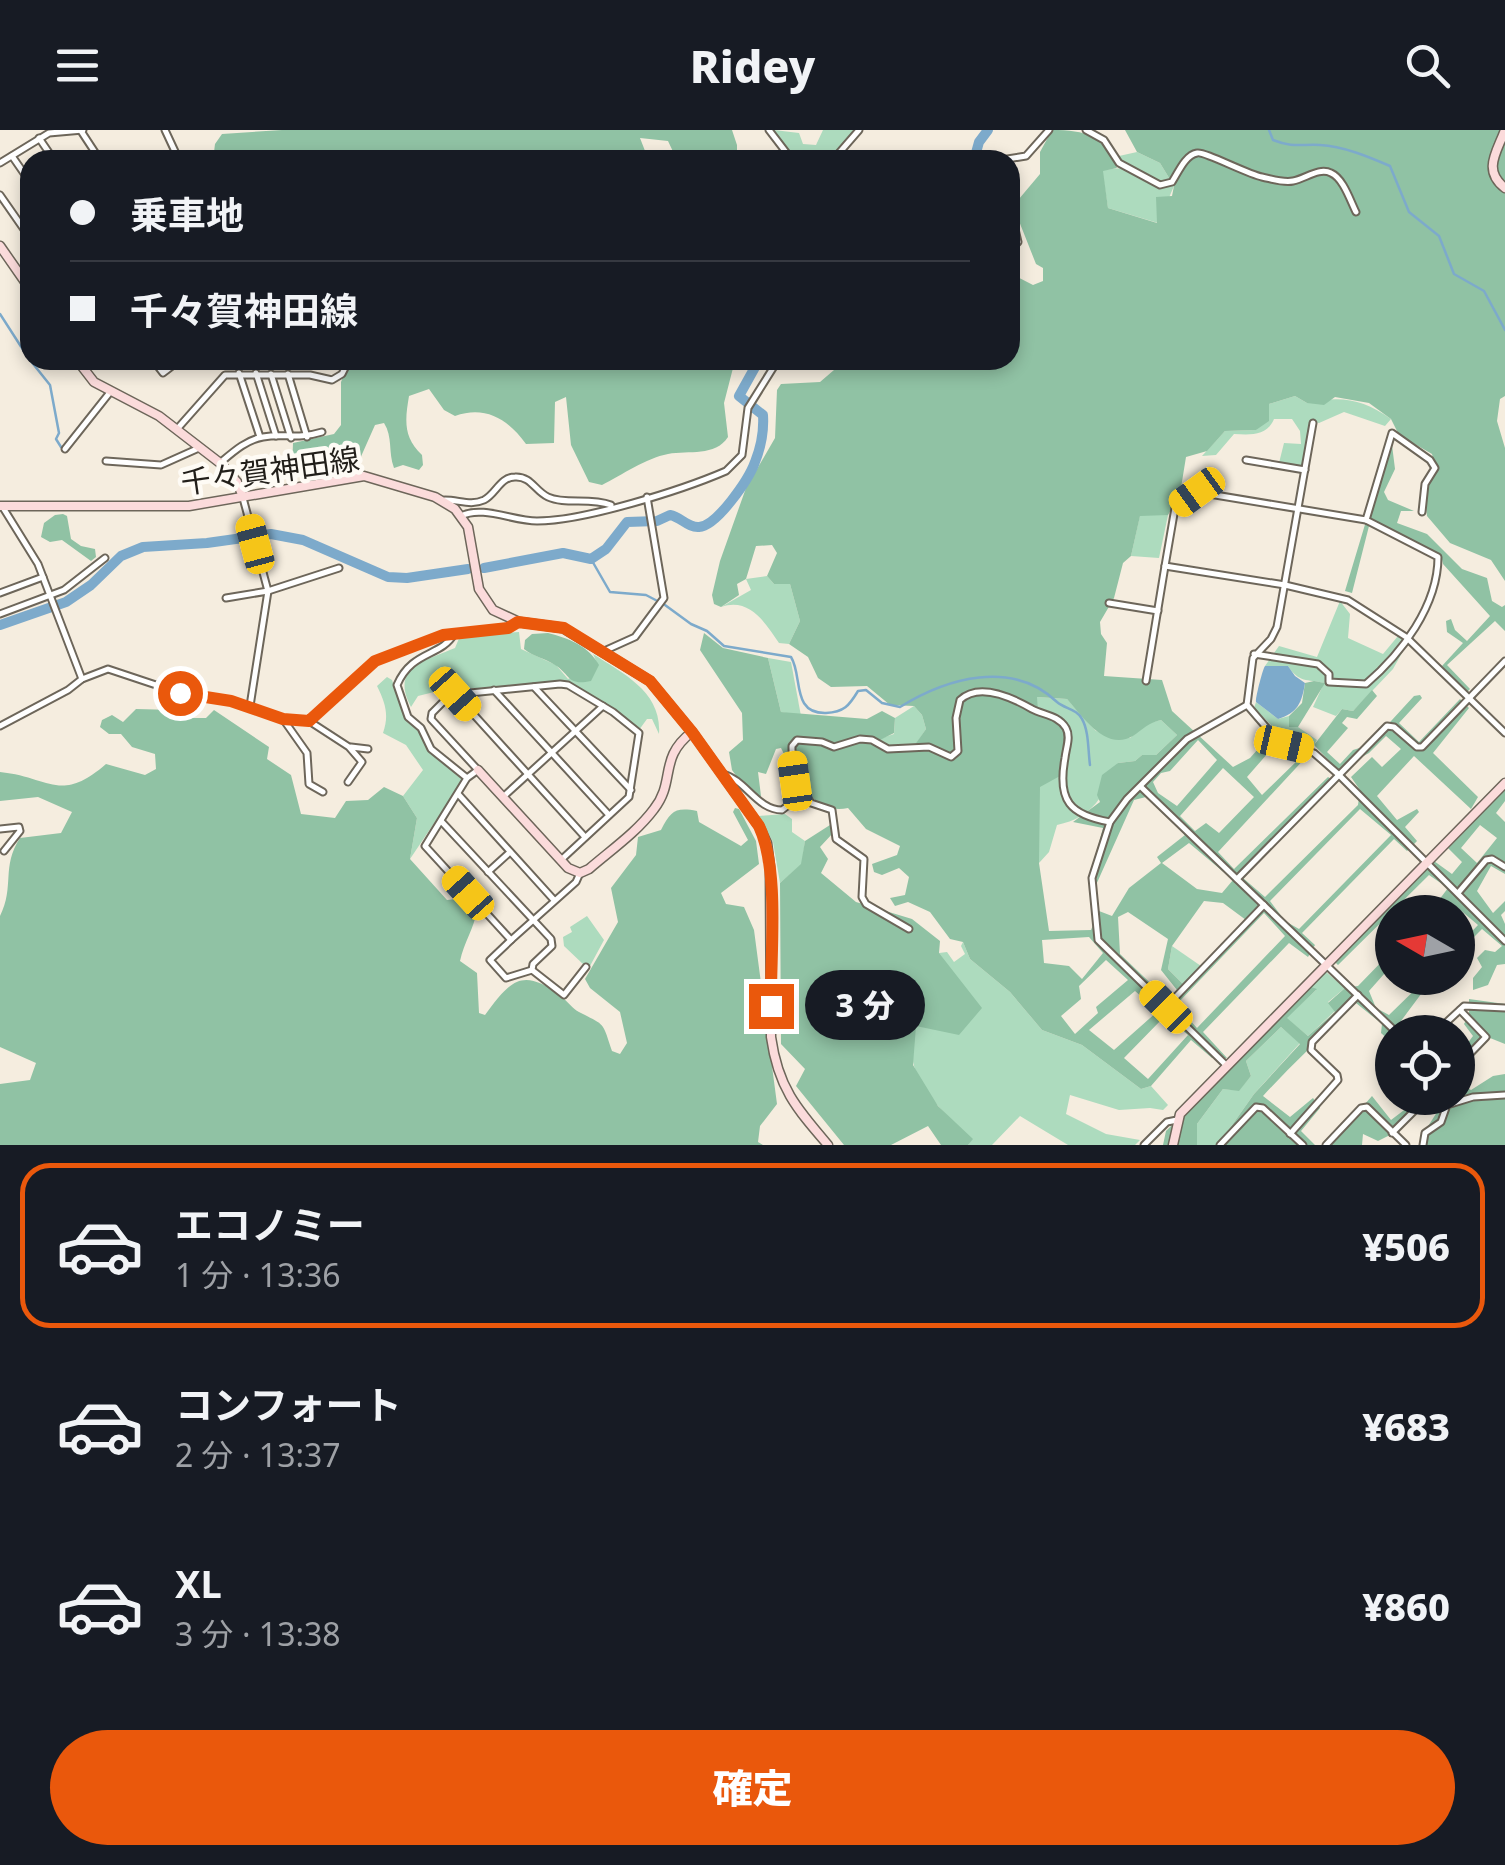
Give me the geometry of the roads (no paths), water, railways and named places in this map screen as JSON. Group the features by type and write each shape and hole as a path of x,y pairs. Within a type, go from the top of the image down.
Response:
{"main road":[{"path":"1505,130 1491,165 1494,177 1505,188"},
{"path":"0,246 20,275"},
{"path":"83,370 111,391 178,428 220,463 237,482 243,497"},
{"name":"千々賀神田線","path":"1,506 189,506 364,476 442,500 461,516"},
{"path":"461,516 468,527 479,589 494,610 518,622 564,628 661,691 759,826 767,842 770,866 774,1061 781,1084 797,1109 828,1145"},
{"path":"478,770 561,860 580,873 655,808 672,752 692,732"},
{"path":"1173,1145 1176,1120 1505,783"}],"street":[{"path":"21,150 59,131 82,130"},
{"path":"769,130 784,150"},
{"path":"841,150 858,130"},
{"path":"1020,157 1026,156 1048,130"},
{"path":"1086,130 1113,149 1119,163 1160,185 1172,182 1188,157 1206,153 1253,176 1289,182 1322,171 1332,173 1356,212"},
{"path":"39,138 47,150"},
{"path":"0,161 20,151"},
{"path":"12,156 20,168"},
{"path":"0,194 20,223"},
{"path":"178,428 225,374 288,374 332,380 344,370"},
{"path":"461,516 476,510 535,521 576,516 717,474 735,464 745,447 748,408 771,370"},
{"path":"239,373 260,437"},
{"path":"256,373 276,436"},
{"path":"270,374 291,438"},
{"path":"288,374 308,436"},
{"path":"65,449 111,391"},
{"path":"1312,423 1275,634 1254,654 1247,705 1278,741 1314,753 1338,774 1505,940"},
{"path":"220,463 260,437 291,438 322,432"},
{"path":"1366,520 1392,434 1430,460 1435,468 1425,484 1422,512"},
{"path":"106,461 161,465 200,448"},
{"path":"1246,460 1305,470"},
{"path":"442,500 475,502 489,497 504,480 517,477 532,482 548,497 614,506"},
{"path":"1146,681 1175,508 1197,492 1366,520 1438,557 1433,595 1385,668 1359,685 1328,682 1329,674 1318,664 1254,654"},
{"path":"243,497 268,591 250,706"},
{"path":"604,651 635,637 664,598 646,497"},
{"path":"1,506 43,577 82,679"},
{"path":"0,614 64,590 104,558"},
{"path":"1165,566 1285,585 1348,600 1406,638 1505,733"},
{"path":"226,598 268,591 339,568"},
{"path":"0,593 43,577"},
{"path":"1109,603 1158,611"},
{"path":"309,721 375,661 432,638 508,628 518,622"},
{"path":"454,634 446,645 414,660 399,679 398,691 408,718 421,728 431,749 468,778"},
{"path":"1237,879 1386,726 1394,727 1416,747 1422,747 1505,662"},
{"path":"0,726 82,679 108,669 180,693 250,706 283,719 309,721 348,747 362,766 348,782"},
{"path":"511,940 424,846 468,778 478,770 431,719 450,695 568,686 603,706 640,736 629,797 561,860"},
{"path":"534,687 631,790"},
{"path":"494,690 609,815"},
{"path":"722,774 736,779 773,810 787,808 796,788 792,746 798,740 834,747 860,739 888,748 920,746 946,756 955,755 959,745 957,708 965,695 979,692 1016,698 1060,721 1068,736 1062,771 1068,803 1077,814 1110,822"},
{"path":"455,694 586,837"},
{"path":"1227,1066 1096,936 1092,878 1110,822 1126,798 1187,739 1247,705"},
{"path":"503,797 603,706"},
{"path":"283,719 307,753 309,784 323,792"},
{"path":"348,747 368,749"},
{"path":"1141,787 1379,1015"},
{"path":"796,788 812,803 832,810 836,839 864,859 862,898 866,904 909,929"},
{"path":"458,794 554,900"},
{"path":"441,821 552,939 552,946 533,964 532,970"},
{"path":"0,829 20,827 4,850"},
{"path":"488,872 510,852"},
{"path":"1458,893 1486,860 1492,859 1505,868"},
{"path":"532,970 506,978 490,960 576,882 580,873"},
{"path":"1166,1007 1264,906"},
{"path":"532,970 564,994 586,967"},
{"path":"1290,1134 1338,1080 1311,1050 1312,1042 1358,995"},
{"path":"1455,1015 1469,1005 1505,1008"},
{"path":"1460,1010 1465,1015"},
{"path":"1475,1026 1486,1038 1475,1049"},
{"path":"1423,1145 1425,1134 1440,1122 1447,1104 1473,1096 1505,1095"},
{"path":"1220,1145 1256,1107 1263,1108 1303,1145"},
{"path":"1326,1145 1361,1108 1372,1110 1406,1145"},
{"path":"1392,1132 1409,1115"},
{"path":"1144,1145 1168,1122 1176,1120"}],"water":[{"path":"1265,666 1288,666 1305,683 1298,706 1278,719 1256,702"}],"waterway":[{"path":"977,150 988,130"},
{"path":"1269,130 1273,140 1338,147 1390,166 1409,212 1439,236 1454,274 1484,291 1505,330"},
{"path":"0,314 20,345"},
{"path":"38,370 50,385 59,433 56,439 61,447"},
{"path":"484,568 563,553 591,559 606,549 627,522 657,521 670,515 691,526 706,525 739,490 759,451 763,415 739,396 753,370"},
{"path":"0,625 66,602 121,556 143,547 271,534 303,540 388,577 468,569"},
{"path":"591,559 610,592 646,595 707,631 724,646 791,657 803,701 815,712 842,710 858,691 866,690 882,703 900,707 958,681 1000,677 1039,689 1080,716 1086,729 1090,765"}]}
